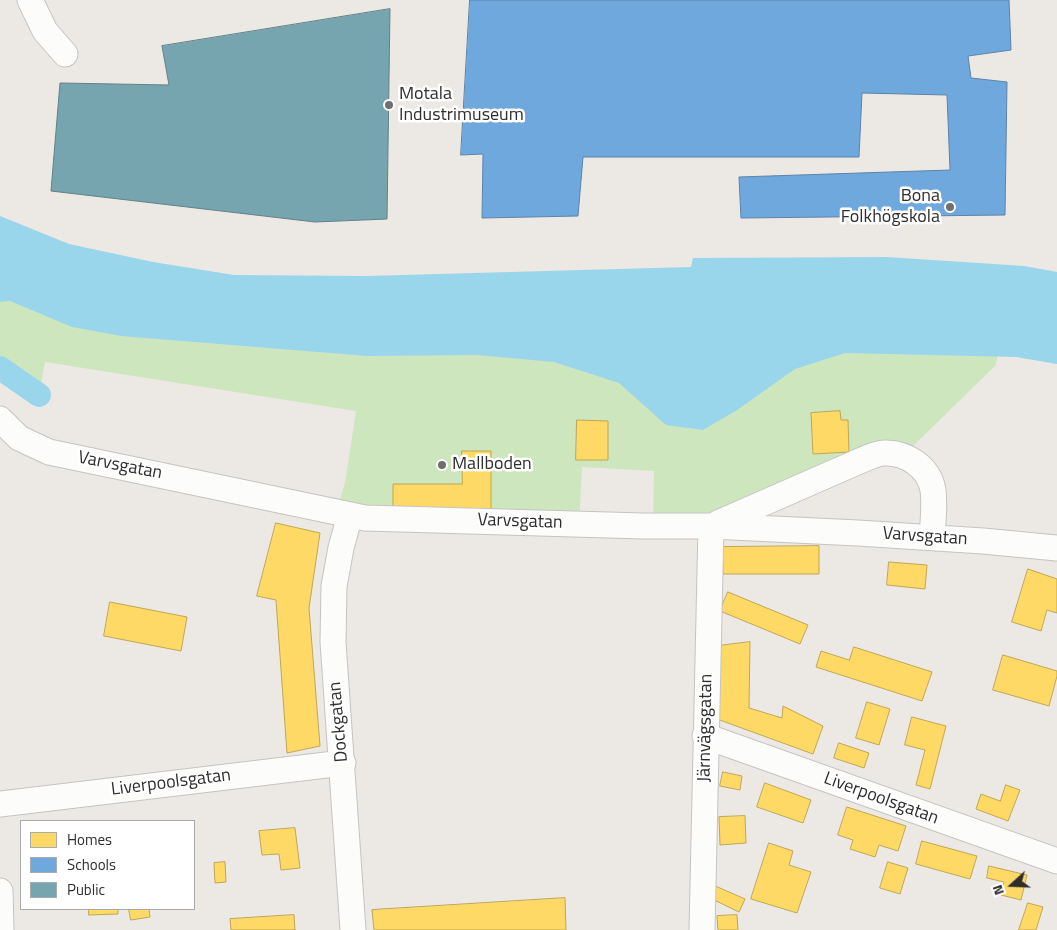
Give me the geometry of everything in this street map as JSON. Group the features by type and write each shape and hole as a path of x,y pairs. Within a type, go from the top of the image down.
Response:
{"street":[{"path":"30,0 45,31 65,54"},
{"name":"Varvsgatan","path":"0,419 19,438 49,452 366,518 643,526 711,526 932,537 1057,548"},
{"path":"711,526 882,453 898,454 913,460 925,472 933,488 932,537"},
{"name":"Dockgatan","path":"350,515 340,548 334,586 333,642 343,763 353,930"},
{"name":"Järnvägsgatan","path":"702,930 711,526"},
{"name":"Liverpoolsgatan","path":"705,736 1057,861"},
{"name":"Liverpoolsgatan","path":"0,804 343,763"},
{"path":"0,891 1,930"}],"green space":[{"path":"0,254 188,302 1006,301 996,365 911,448 697,525 653,525 654,471 582,467 579,525 335,516 345,483 356,411 45,362 39,395 0,368"}],"water":[{"path":"0,216 69,244 153,262 234,275 367,276 691,267 693,258 887,257 1024,266 1057,272 1057,364 1016,357 845,353 795,369 737,410 703,430 666,425 619,383 554,362 477,355 367,356 121,336 72,327 10,301 0,302"}],"building: Homes":[{"path":"840,411 841,420 848,420 849,452 813,454 811,413"},
{"path":"577,420 608,421 608,460 576,460"},
{"path":"462,451 491,451 491,510 393,510 393,484 462,484"},
{"path":"276,523 320,533 309,608 320,746 287,753 276,600 257,596"},
{"path":"819,546 819,574 723,574 722,547"},
{"path":"889,562 927,565 925,589 887,585"},
{"path":"1028,569 1057,579 1057,613 1047,610 1041,631 1012,622"},
{"path":"728,592 808,625 800,644 720,611"},
{"path":"110,602 187,617 181,651 104,636"},
{"path":"750,642 749,708 782,718 783,706 823,726 813,754 717,719 718,646"},
{"path":"854,647 932,672 922,701 816,667 821,651 849,660"},
{"path":"1003,655 1057,671 1049,706 993,690"},
{"path":"867,702 890,709 879,745 856,738"},
{"path":"912,717 946,726 930,789 916,785 925,750 905,745"},
{"path":"839,743 869,753 864,768 834,758"},
{"path":"723,772 742,776 740,790 720,786"},
{"path":"765,783 811,800 803,823 757,807"},
{"path":"1006,785 1020,790 1008,821 976,809 981,794 1000,801"},
{"path":"847,807 906,826 898,851 879,845 875,857 850,849 853,840 838,835"},
{"path":"745,816 746,843 720,845 719,817"},
{"path":"295,828 300,868 281,870 279,854 262,855 259,831"},
{"path":"922,841 977,856 970,879 916,864"},
{"path":"769,843 793,851 789,865 811,872 797,913 751,899"},
{"path":"225,862 226,882 215,883 214,863"},
{"path":"888,862 908,868 900,894 880,888"},
{"path":"989,866 1027,875 1021,900 1001,895 1004,882 987,878"},
{"path":"713,885 745,899 739,912 708,897"},
{"path":"565,898 566,930 374,930 372,910"},
{"path":"1028,903 1043,907 1036,930 1019,930"},
{"path":"89,910 118,910 118,914 89,915"},
{"path":"129,910 149,910 150,917 131,920"},
{"path":"294,915 295,930 231,930 230,919"},
{"path":"737,915 738,930 718,930 717,916"}],"building: Schools":[{"path":"470,0 1009,0 1011,50 968,56 971,78 1007,82 1005,215 741,218 739,177 950,170 947,95 862,93 859,157 583,157 578,216 482,218 483,154 461,155"}],"building: Public":[{"path":"390,9 387,219 315,222 51,191 60,83 169,85 162,46"}],"waterway":[{"path":"0,368 39,395"}],"place":[{"name":"Motala Industrimuseum","path":"389,105"},
{"name":"Bona Folkhögskola","path":"950,207"},
{"name":"Mallboden","path":"442,465"}]}
